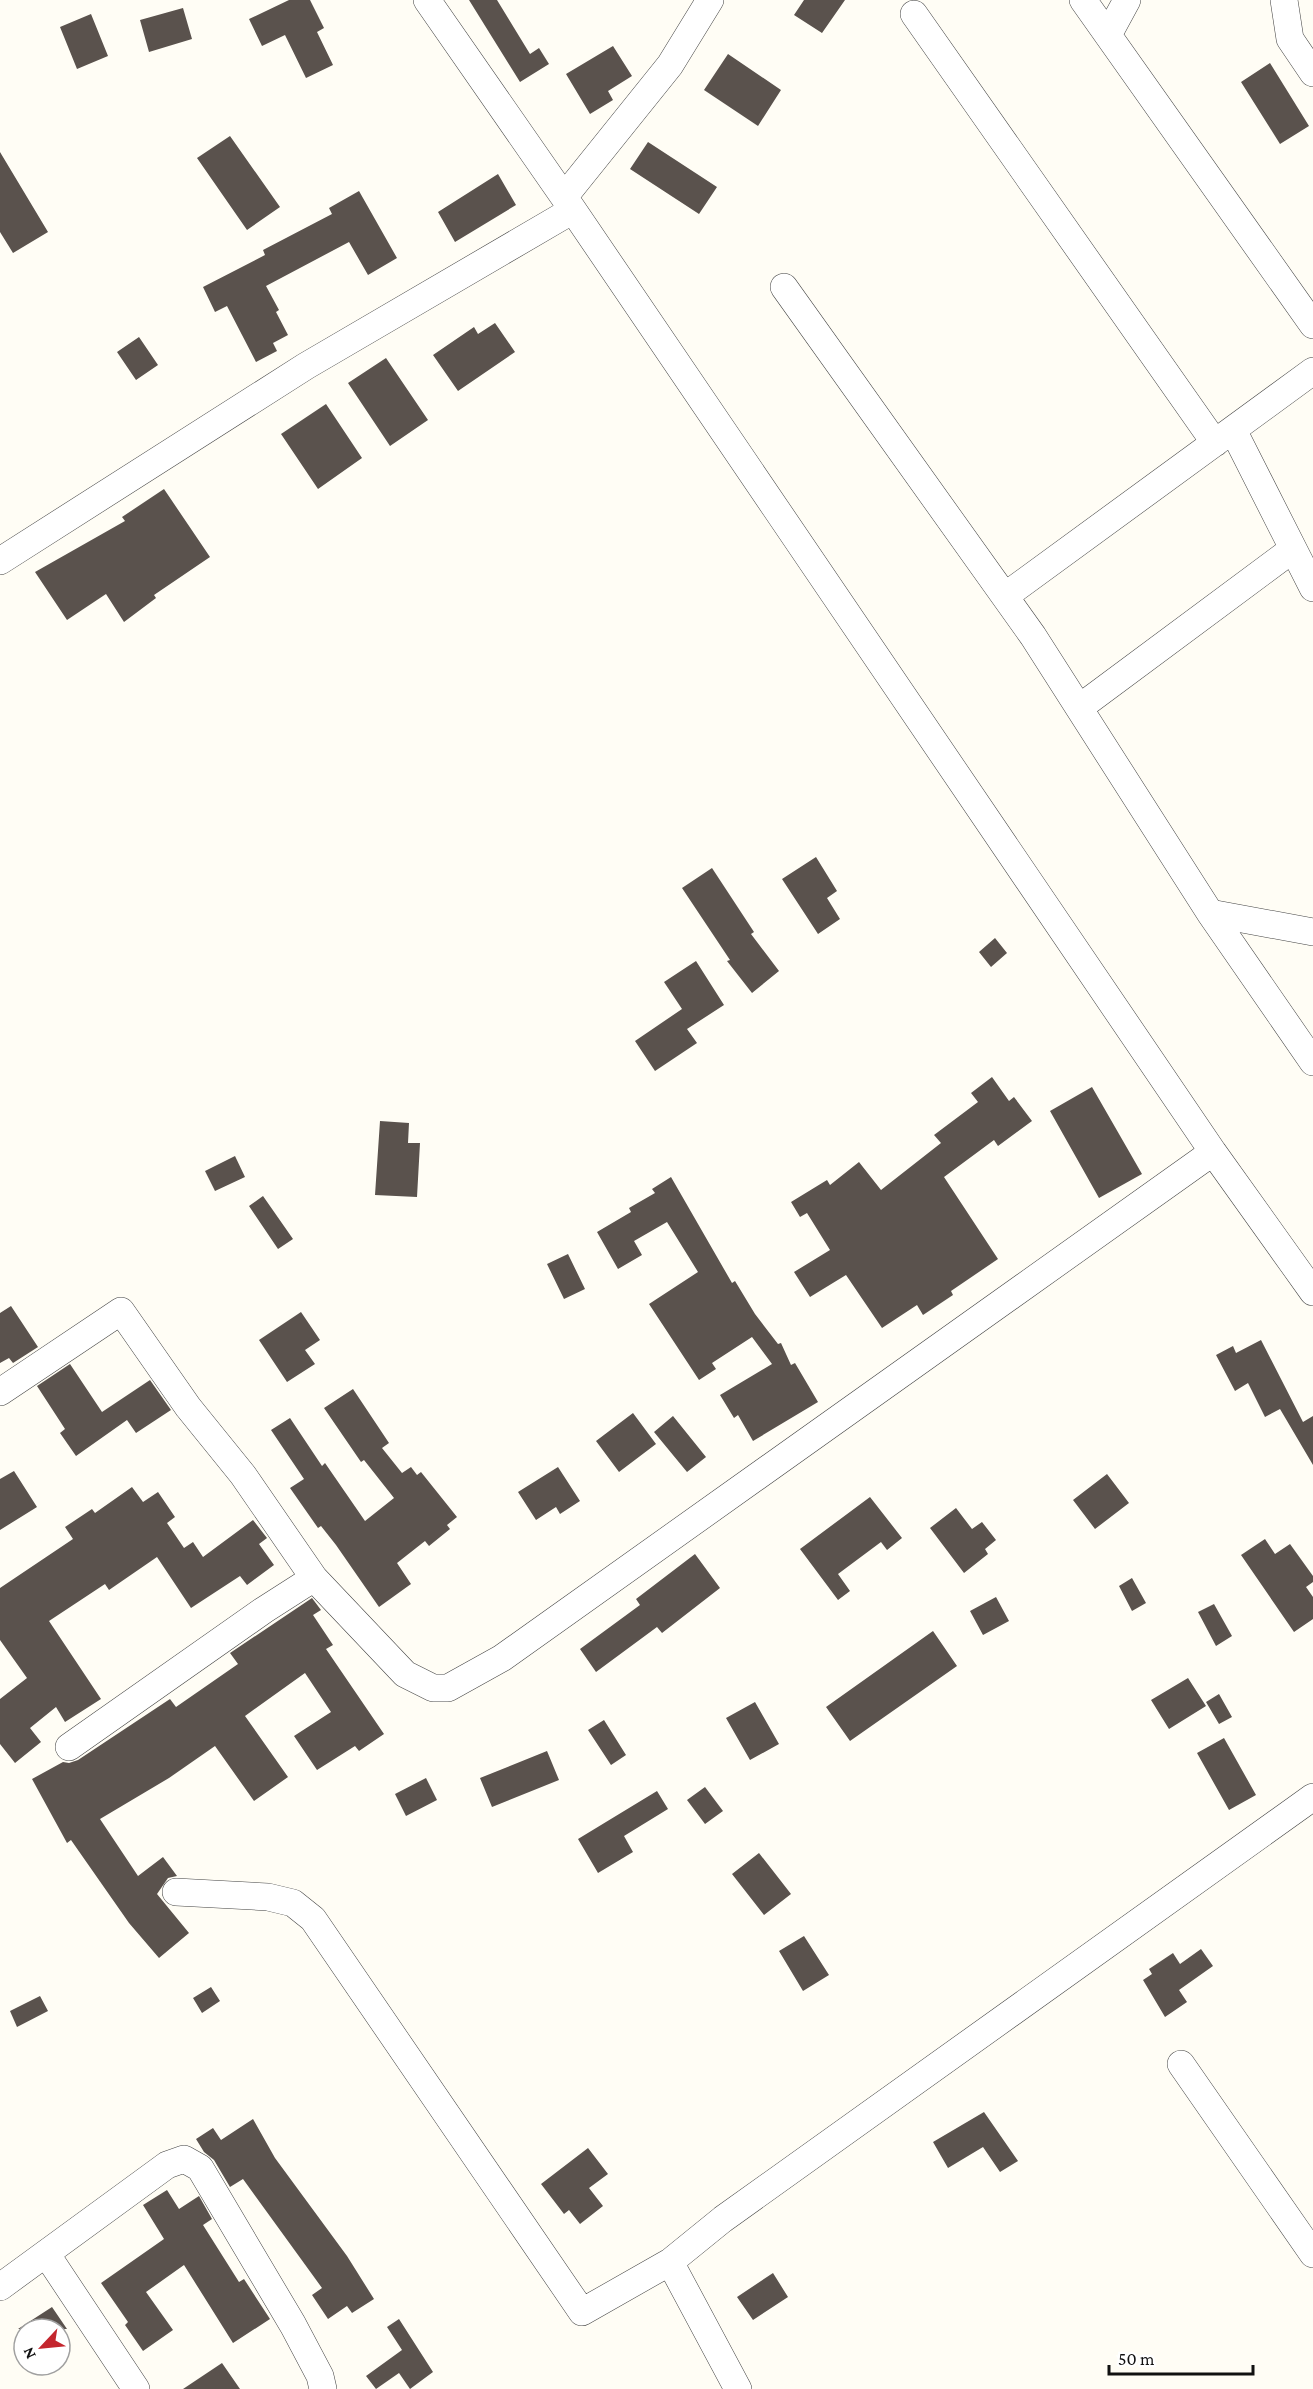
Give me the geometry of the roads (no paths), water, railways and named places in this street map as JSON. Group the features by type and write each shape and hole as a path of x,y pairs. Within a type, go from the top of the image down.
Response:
{"street":[{"path":"427,0 569,204 1213,1152 1313,1292"},
{"path":"0,561 306,366 569,204 670,65 710,0"},
{"path":"1083,0 1313,325"},
{"path":"1108,35 1127,0"},
{"path":"1284,0 1290,39 1313,73"},
{"path":"914,14 1224,436 1293,549 1313,588"},
{"path":"784,288 1005,596 1210,913 1313,1062"},
{"path":"1005,596 1313,371"},
{"path":"1079,708 1293,549"},
{"path":"1210,913 1313,932"},
{"path":"0,1392 121,1311 148,1346 188,1407 248,1483 314,1578 405,1674 433,1688 448,1688 502,1658 1213,1152"},
{"path":"69,1747 264,1610 314,1578"},
{"path":"176,1892 268,1897 293,1903 313,1919 582,2312 670,2262 723,2219 1313,1797"},
{"path":"1181,2064 1313,2254"},
{"path":"0,2287 47,2255 167,2165 184,2159 200,2168 293,2325 320,2376 324,2389"},
{"path":"47,2255 136,2389"},
{"path":"670,2262 738,2389"}]}
